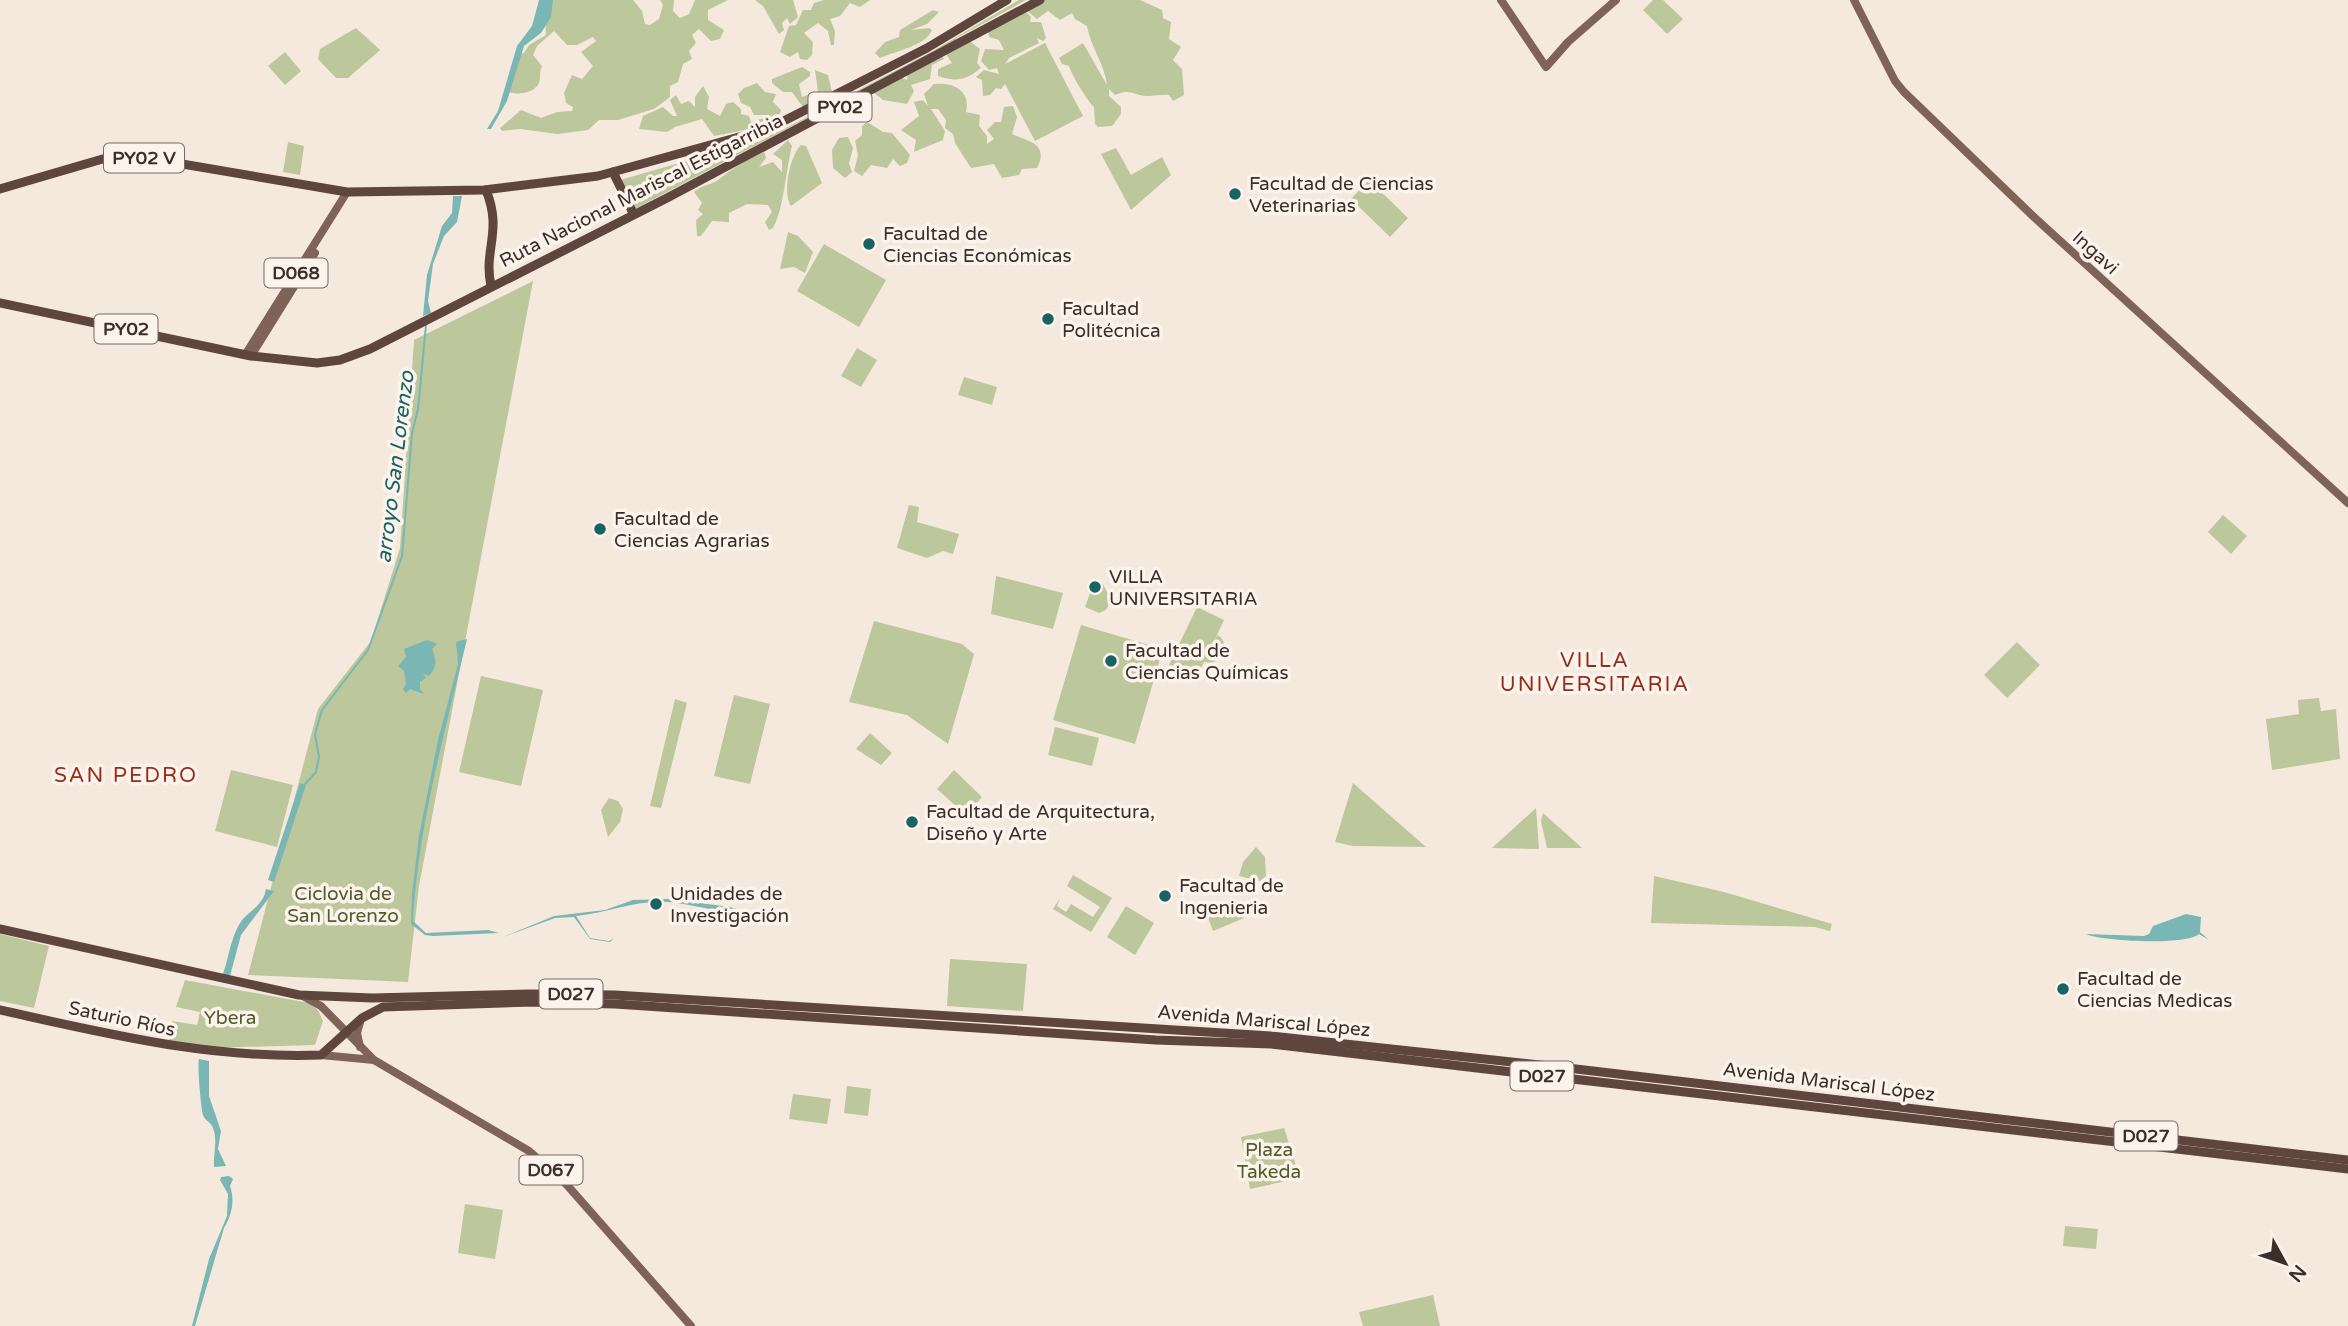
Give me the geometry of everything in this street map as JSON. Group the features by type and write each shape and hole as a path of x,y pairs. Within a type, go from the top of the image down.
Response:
{"highway":[{"name":"Ruta Nacional Mariscal Estigarribia","path":"485,190 550,184 614,172 722,144 774,126 927,48 962,24 1007,0"},
{"name":"Ruta Nacional Mariscal Estigarribia","path":"248,355 317,363 354,356 634,214 1040,0"},
{"name":"PY02 V","path":"0,190 106,158 141,157 347,192 485,190"},
{"path":"614,172 634,214"},
{"path":"485,190 494,212 495,226 488,273 491,286"},
{"name":"PY02","path":"0,303 248,355"},
{"name":"Avenida Mariscal López","path":"0,929 233,983 299,995 372,998 615,995 1271,1036 2348,1160"},
{"name":"D027","path":"321,1055 362,1018 394,1006 532,1002 768,1013 1284,1046 1814,1105 2348,1169"},
{"name":"Saturio Ríos","path":"0,1010 188,1050 321,1055"},
{"path":"1814,1105 1843,1112"}],"main road":[{"path":"1501,0 1546,67 1568,42 1616,0"},
{"name":"Ingavi","path":"1854,0 1895,80 1904,92 2055,236 2348,503"},
{"name":"D068","path":"248,355 347,192"},
{"name":"D067","path":"299,995 321,1006 374,1060 512,1140 544,1163 567,1185 691,1326"},
{"path":"361,1049 357,1033 362,1018"},
{"name":"D067","path":"321,1055 374,1060"}],"green space":[{"path":"551,0 633,0 642,11 645,24 650,25 659,19 663,5 660,0 674,0 673,11 680,18 689,14 695,0 728,0 708,10 708,20 724,30 720,39 711,41 699,29 692,35 696,43 689,51 692,59 683,64 678,82 670,86 670,97 654,109 618,120 599,120 588,130 557,134 520,129 502,131 500,128 521,110 541,118 557,112 572,111 573,107 566,103 564,93 572,75 582,79 593,66 581,52 596,41 593,37 577,45 567,45 554,31 537,46 533,55 542,66 537,87 524,93 507,92 517,54 524,53 529,45 546,35 545,19"},
{"path":"755,0 793,0 798,17 790,24 787,18 782,23 784,30 779,34 763,6"},
{"path":"824,0 870,0 860,7 850,3 840,16 830,19 835,31 834,45 831,45 828,31 818,23 804,33 813,42 812,55 807,60 800,59 798,52 790,57 780,52 789,26 796,25 803,10 811,10 814,3"},
{"path":"1019,0 1026,0 955,39 968,40 980,49 977,63 981,68 970,76 955,80 938,76 938,69 952,63 941,47 938,50 944,59 932,65 930,79 911,85 914,91 907,104 883,100 874,93 901,77 907,80 908,65 633,210 620,180 756,141 786,128 933,51"},
{"path":"1043,0 1140,0 1162,10 1163,18 1171,22 1169,39 1181,47 1173,60 1182,69 1184,95 1173,101 1169,95 1147,96 1128,92 1115,95 1109,89 1109,96 1121,107 1121,114 1112,126 1098,127 1095,124 1094,107 1069,66 1062,64 1059,58 1083,43 1107,85 1087,26 1075,19 1072,13 1060,20 1048,11 1037,19 1026,10"},
{"path":"1653,0 1663,0 1683,19 1667,34 1643,10"},
{"path":"933,10 939,12 927,24 911,30 929,28 932,30 929,36 880,58 875,53 885,42 899,37 900,30"},
{"path":"1025,11 1031,17 1030,22 1041,22 1046,38 1043,41 1037,38 1039,43 1009,58 1005,64 1045,43 1083,116 1035,141 1005,84 990,95 983,96 982,80 976,77 984,70 999,74 997,68 989,70 981,61 985,49 1004,50 999,40 989,37 988,29"},
{"path":"356,28 380,50 348,78 336,78 318,59 320,49"},
{"path":"285,52 301,71 285,85 268,66"},
{"path":"802,67 810,72 810,76 799,84 802,97 818,91 815,70 828,75 832,92 826,94 824,101 812,102 803,107 792,92 783,92 772,83 772,79"},
{"path":"757,83 765,92 776,94 773,102 781,110 777,121 768,115 754,115 750,107 741,103 738,94 744,88"},
{"path":"934,84 954,86 963,93 966,98 966,112 980,115 979,126 987,136 987,144 994,139 987,130 995,122 1001,122 1004,107 1013,106 1017,117 1012,134 1039,148 1041,153 1037,168 1022,169 1019,175 1002,178 994,164 971,168 955,143 953,134 945,128 946,120 938,109 931,109 945,131 943,140 914,152 916,140 901,130 919,116 914,102 923,100 928,106 924,94"},
{"path":"703,86 709,97 707,109 720,116 726,104 733,102 741,109 741,114 749,116 751,122 767,117 769,121 756,128 714,136 702,119 667,132 639,129 643,116 663,107 673,116 677,116 670,100 676,95 681,104 689,101 695,107 695,97"},
{"path":"867,122 883,132 892,133 910,155 907,163 900,166 893,159 887,168 871,165 862,176 854,171 858,155 855,141 862,135 862,126"},
{"path":"848,137 853,148 849,163 852,172 845,178 833,168 832,150 839,138"},
{"path":"788,140 792,146 782,200 773,228 769,230 765,222 772,212 768,205 747,204 729,213 729,222 712,221 701,236 697,236 696,220 703,214 698,210 702,203 694,192 764,152 766,158 759,167 773,162 782,172 782,160 773,154"},
{"path":"288,142 304,146 300,175 283,172"},
{"path":"801,145 806,146 822,183 791,206 787,192 788,174"},
{"path":"1116,148 1131,175 1162,157 1171,175 1131,210 1101,154"},
{"path":"1369,180 1408,218 1390,237 1351,199"},
{"path":"788,232 798,236 813,252 805,273 794,267 780,269"},
{"path":"824,244 886,280 859,327 797,291"},
{"name":"Ciclovia de San Lorenzo","path":"533,281 419,886 408,982 248,975 318,709 371,641 400,548 414,340"},
{"path":"857,348 877,360 861,387 841,376"},
{"path":"964,377 997,387 992,405 958,395"},
{"path":"909,505 919,507 917,522 959,534 953,554 943,551 927,558 897,548"},
{"path":"2223,515 2247,536 2231,554 2208,532"},
{"path":"996,576 1063,593 1053,629 991,614"},
{"path":"1103,584 1111,600 1106,610 1099,613 1085,607 1093,585"},
{"path":"1197,607 1224,620 1215,639 1218,635 1225,646 1213,663 1204,662 1196,678 1169,665"},
{"path":"874,621 962,644 974,654 948,744 907,715 849,702"},
{"path":"1081,625 1163,649 1135,744 1053,720"},
{"path":"2017,642 2040,665 2007,698 1984,675"},
{"path":"481,676 543,690 521,786 459,772"},
{"path":"734,695 770,704 750,784 714,776"},
{"path":"2319,698 2321,711 2336,709 2340,759 2272,770 2266,719 2299,714 2298,700"},
{"path":"675,699 687,703 661,808 650,806"},
{"path":"1055,727 1099,738 1092,766 1048,755"},
{"path":"870,733 892,753 881,765 856,749"},
{"path":"231,770 293,785 277,847 215,831"},
{"path":"954,770 982,797 966,815 937,789"},
{"path":"1353,783 1426,847 1353,846 1335,842"},
{"path":"609,798 618,801 623,809 620,822 608,837 601,810"},
{"path":"1536,808 1539,849 1492,848"},
{"path":"1543,813 1582,848 1547,848 1541,821"},
{"path":"1256,847 1265,857 1266,876 1260,881 1239,876 1243,862"},
{"path":"1073,875 1112,898 1091,932 1053,909 1060,898 1057,906 1066,912 1071,904 1093,917 1100,907 1067,886"},
{"path":"1654,876 1724,892 1832,924 1830,931 1815,927 1651,923"},
{"path":"1238,903 1244,918 1213,931 1207,915"},
{"path":"1126,906 1154,923 1135,955 1107,937"},
{"path":"0,934 49,946 34,1008 0,1001"},
{"path":"950,959 1027,964 1023,1011 947,1006"},
{"name":"Ybera","path":"185,980 309,1003 318,1010 323,1021 315,1045 206,1048 169,1041 172,1021 197,1025 200,1012 176,1007"},
{"path":"847,1086 871,1089 868,1116 844,1113"},
{"path":"793,1094 831,1099 827,1124 789,1119"},
{"name":"Plaza Takeda","path":"1284,1128 1300,1178 1250,1189 1241,1137"},
{"path":"465,1204 503,1210 495,1259 458,1253"},
{"path":"2065,1226 2098,1229 2096,1249 2063,1246"},
{"path":"1433,1295 1440,1326 1363,1326 1359,1312"}],"water":[{"path":"539,0 553,0 551,17 541,33 524,46 507,101 491,129 487,129 498,111 517,46 532,26"},
{"path":"453,196 462,196 457,222 444,236 433,264 428,301 431,313 423,316 427,275 442,226 452,213"},
{"path":"467,639 426,814 413,921 426,933 488,930 499,933 425,935 411,924 419,836 438,740 458,664 456,642"},
{"path":"427,640 437,644 432,649 434,669 429,676 423,674 426,678 420,682 420,689 424,694 410,689 406,693 403,689 406,684 404,671 398,666 406,657 404,649"},
{"path":"300,783 306,785 274,882 268,880"},
{"path":"266,889 274,891 241,935 230,976 223,974 238,926 260,903"},
{"path":"669,899 730,907 764,917 656,902 576,916 590,938 609,941 614,938 610,942 590,939 574,917 555,918 503,937 554,916 605,910 633,900"},
{"path":"2186,914 2201,917 2200,932 2209,940 2199,934 2178,940 2143,941 2107,939 2086,934 2144,936 2149,934 2153,926"},
{"path":"199,1059 209,1061 209,1096 221,1131 218,1149 226,1166 214,1167 215,1137 212,1126 203,1115"},
{"path":"229,1176 233,1179 230,1186 231,1213 224,1228 195,1326 192,1326 209,1259 227,1216 228,1194 220,1180 221,1177"}],"waterway":[{"name":"arroyo San Lorenzo","path":"305,784 316,772 319,757 315,734 322,710 368,650 402,556 412,433 418,409 426,325"}],"place":[{"name":"Facultad de Ciencias Veterinarias","path":"1235,194"},
{"name":"Facultad de Ciencias Económicas","path":"869,244"},
{"name":"Facultad Politécnica","path":"1048,319"},
{"name":"Facultad de Ciencias Agrarias","path":"600,529"},
{"name":"VILLA UNIVERSITARIA","path":"1095,587"},
{"name":"Facultad de Ciencias Químicas","path":"1111,661"},
{"name":"Facultad de Arquitectura, Diseño y Arte","path":"912,822"},
{"name":"Facultad de Ingenieria","path":"1165,896"},
{"name":"Unidades de Investigación","path":"656,904"},
{"name":"Facultad de Ciencias Medicas","path":"2063,989"}],"district":[{"name":"VILLA UNIVERSITARIA","path":"1595,672"},
{"name":"SAN PEDRO","path":"126,775"}]}
